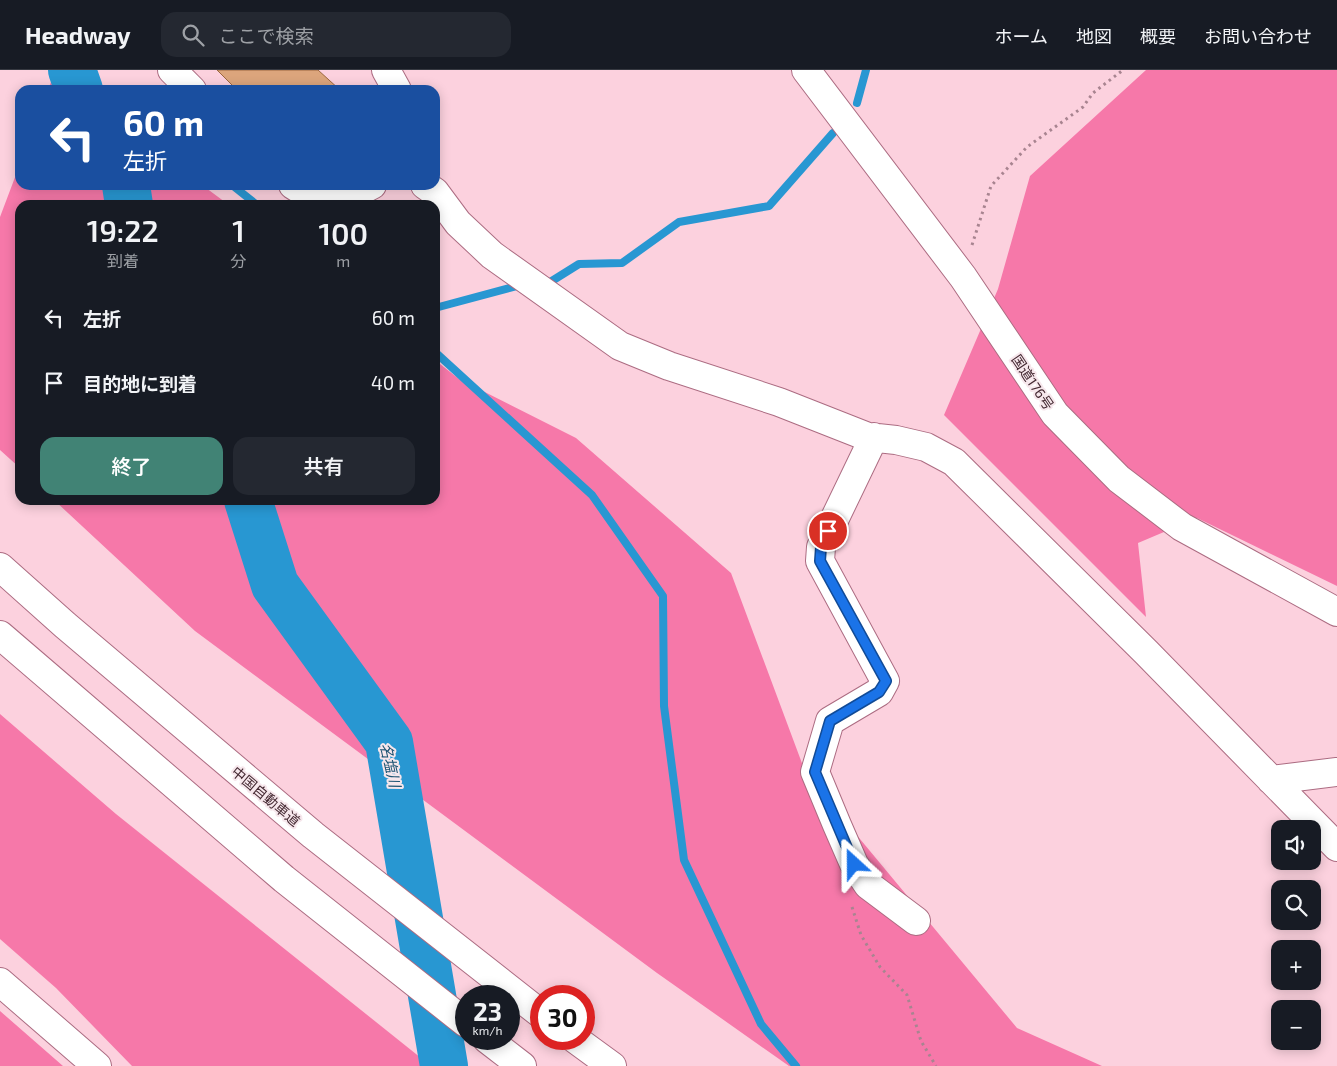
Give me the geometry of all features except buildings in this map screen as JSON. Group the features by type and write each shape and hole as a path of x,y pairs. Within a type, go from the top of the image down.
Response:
{"main road":[{"path":"172,70 187,85"},
{"path":"386,70 394,85"},
{"name":"国道176号","path":"806,70 963,277 1055,414 1119,479 1182,527 1337,612"},
{"path":"306,190 330,199 348,196 361,190"},
{"path":"432,190 458,223 492,255 620,346 669,366 779,402 874,437 926,447 954,462 1337,847"},
{"path":"874,437 821,547 820,561 886,681 879,692 830,721 815,772 854,864 868,885 916,922"},
{"name":"中国自動車道","path":"0,567 72,631 313,835 530,1005"},
{"path":"0,635 284,878 455,1014"},
{"path":"1272,780 1337,772"},
{"path":"0,982 97,1066"},
{"path":"501,1050 522,1066"},
{"path":"590,1050 612,1066"}],"path":[{"path":"963,277 991,186 1027,147 1083,107 1093,93 1123,70"},
{"path":"854,864 843,880 861,935 880,967 907,994 921,1041 936,1066"}],"shaded area":[{"path":"1146,70 1337,70 1337,586 1197,518 1138,543 1146,617 944,415 998,289 1030,176"},
{"path":"54,74 69,85 50,85"},
{"path":"15,177 15,190 209,190 222,200 15,200 15,464 0,450 0,217"},
{"path":"440,364 459,379 576,438 731,573 806,774 1017,1028 1102,1066 789,1066 657,973 195,631 59,505 440,505"},
{"path":"0,714 116,814 431,1066 132,1066 56,988 0,939"},
{"path":"0,1011 63,1066 0,1066"}],"waterway":[{"name":"名塩川","path":"72,70 77,85"},
{"path":"857,103 866,70"},
{"path":"543,284 547,284 579,264 622,263 679,222 769,206 833,133"},
{"name":"名塩川","path":"127,190 128,200"},
{"path":"238,190 251,200"},
{"path":"440,307 521,285"},
{"path":"440,357 592,495 663,596 664,706 684,860 761,1024 796,1066"},
{"name":"名塩川","path":"250,505 275,585 389,742 444,1066"}],"route":[{"path":"828,531 821,547 820,561 886,681 879,692 830,721 815,772 854,864"}]}
